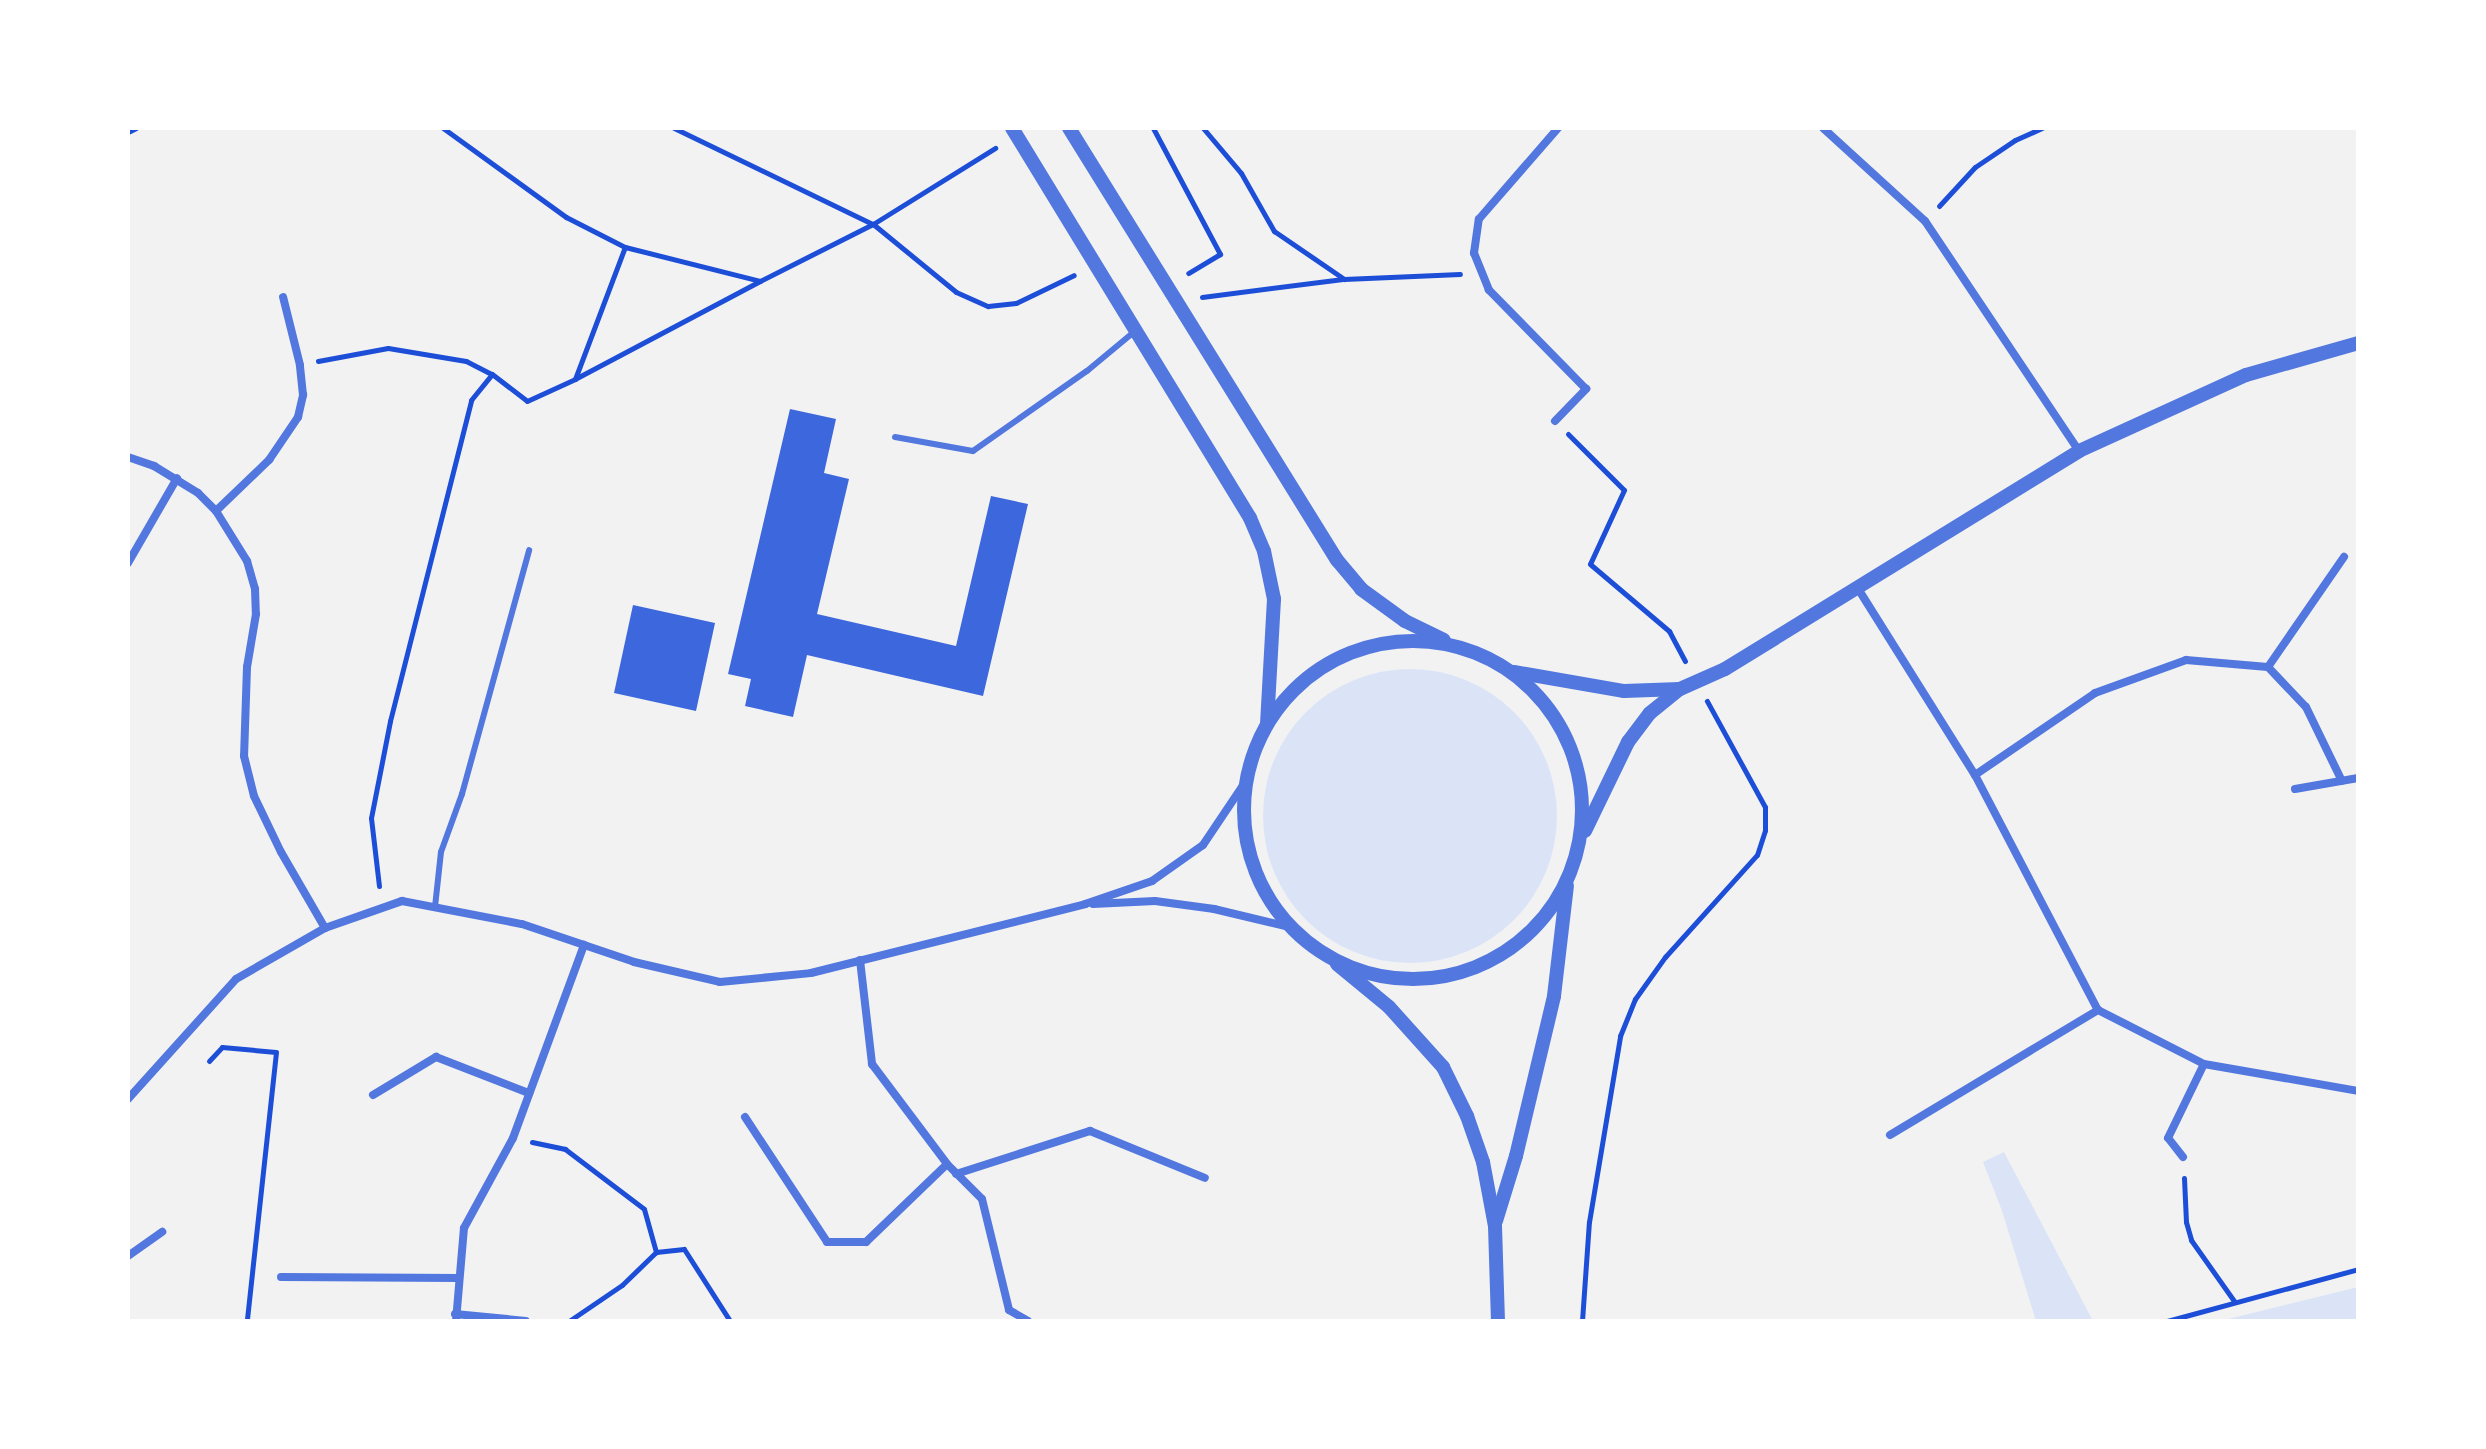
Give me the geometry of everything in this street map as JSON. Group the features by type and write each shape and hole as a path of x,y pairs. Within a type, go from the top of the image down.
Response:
{"street":[{"path":"1012,128 1250,518 1264,551 1274,599 1267,723"},
{"path":"1069,128 1337,560 1361,589 1405,621 1486,656 1514,672 1548,706 1572,748 1583,794 1580,842"},
{"path":"1555,421 1586,389 1489,290 1474,253 1479,219 1558,128"},
{"path":"1823,128 1925,221 2079,451"},
{"path":"216,511 288,437 303,395 300,365 283,297"},
{"path":"1495,1226 1516,1156 1554,996 1567,883 1580,842 1628,742 1650,713 1680,689 1725,669 2079,451 2246,375 2358,343"},
{"path":"128,457 177,478 216,511 247,561 255,589 256,614 244,709 244,756 254,796 325,928"},
{"path":"128,563 177,478"},
{"path":"2268,667 2344,557"},
{"path":"1857,587 1975,775 2098,1010 2204,1064 2358,1091"},
{"path":"1456,645 1401,640 1349,653 1302,682 1267,723 1254,751 1246,781 1245,833 1260,883 1289,927 1389,1007 1443,1067 1483,1162 1495,1226 1498,1321"},
{"path":"1975,775 2095,693 2186,660 2268,667 2306,707 2342,781"},
{"path":"1514,672 1624,691 1680,689"},
{"path":"2295,789 2358,778"},
{"path":"128,1099 236,979 325,928 383,906 402,901 522,924 634,962 720,982 811,973 1085,904 1152,881 1203,845 1246,781"},
{"path":"1331,959 1383,977 1438,978 1464,970 1491,961 1535,928 1567,883"},
{"path":"1085,904 1155,901 1214,909 1289,927"},
{"path":"526,1321 456,1317 464,1228 513,1138 584,945"},
{"path":"860,960 872,1064 947,1164 982,1199 1009,1310 1028,1321"},
{"path":"1890,1135 2098,1010"},
{"path":"373,1095 436,1057 529,1093"},
{"path":"2183,1157 2168,1138 2204,1064"},
{"path":"745,1117 827,1242 866,1242 947,1164"},
{"path":"956,1174 1090,1131 1205,1178"},
{"path":"128,1256 162,1232"},
{"path":"281,1277 459,1278"}],"lane":[{"path":"895,437 973,451 1087,371 1137,330"},
{"path":"435,907 441,852 462,794 529,550"}],"path":[{"path":"128,132 136,128"},
{"path":"443,128 566,217 625,247 760,281"},
{"path":"674,128 873,224 956,292 988,306 1016,303 1097,264"},
{"path":"1153,128 1220,254 1166,286"},
{"path":"1203,128 1241,173 1274,231 1344,279"},
{"path":"1925,221 1975,167 2015,140 2042,128"},
{"path":"300,365 388,348 466,361 492,374 527,401 873,224 1000,144"},
{"path":"575,379 625,247"},
{"path":"1233,293 1344,279 1482,273"},
{"path":"383,906 371,818 390,721 471,400 492,374"},
{"path":"1555,421 1624,490 1590,564 1669,631 1691,671"},
{"path":"1582,1321 1589,1222 1620,1036 1635,999 1665,957 1757,855 1765,830 1765,807 1706,698"},
{"path":"209,1061 222,1047 276,1052 247,1321"},
{"path":"513,1138 565,1149 644,1209 656,1252"},
{"path":"2183,1157 2186,1222 2191,1240 2234,1301"},
{"path":"569,1321 622,1285 656,1252 684,1249 730,1321"},
{"path":"2167,1321 2358,1269"}],"shaded area":[{"path":"1396,669 1424,669 1453,675 1480,686 1504,702 1524,722 1540,746 1551,773 1557,816 1555,845 1540,886 1524,910 1504,930 1480,946 1453,957 1424,963 1396,963 1367,957 1340,946 1316,930 1296,910 1280,886 1269,859 1263,830 1263,802 1269,773 1280,746 1296,722 1316,702 1340,686 1367,675"},
{"path":"2004,1152 2093,1321 2036,1321 2002,1211 1983,1162"},
{"path":"2358,1287 2358,1321 2220,1321"}],"building":[{"path":"790,409 836,419 824,473 849,479 817,614 956,646 991,496 1028,504 983,696 807,655 793,717 745,706 751,679 728,674"},
{"path":"633,605 715,623 696,711 614,693"}]}
